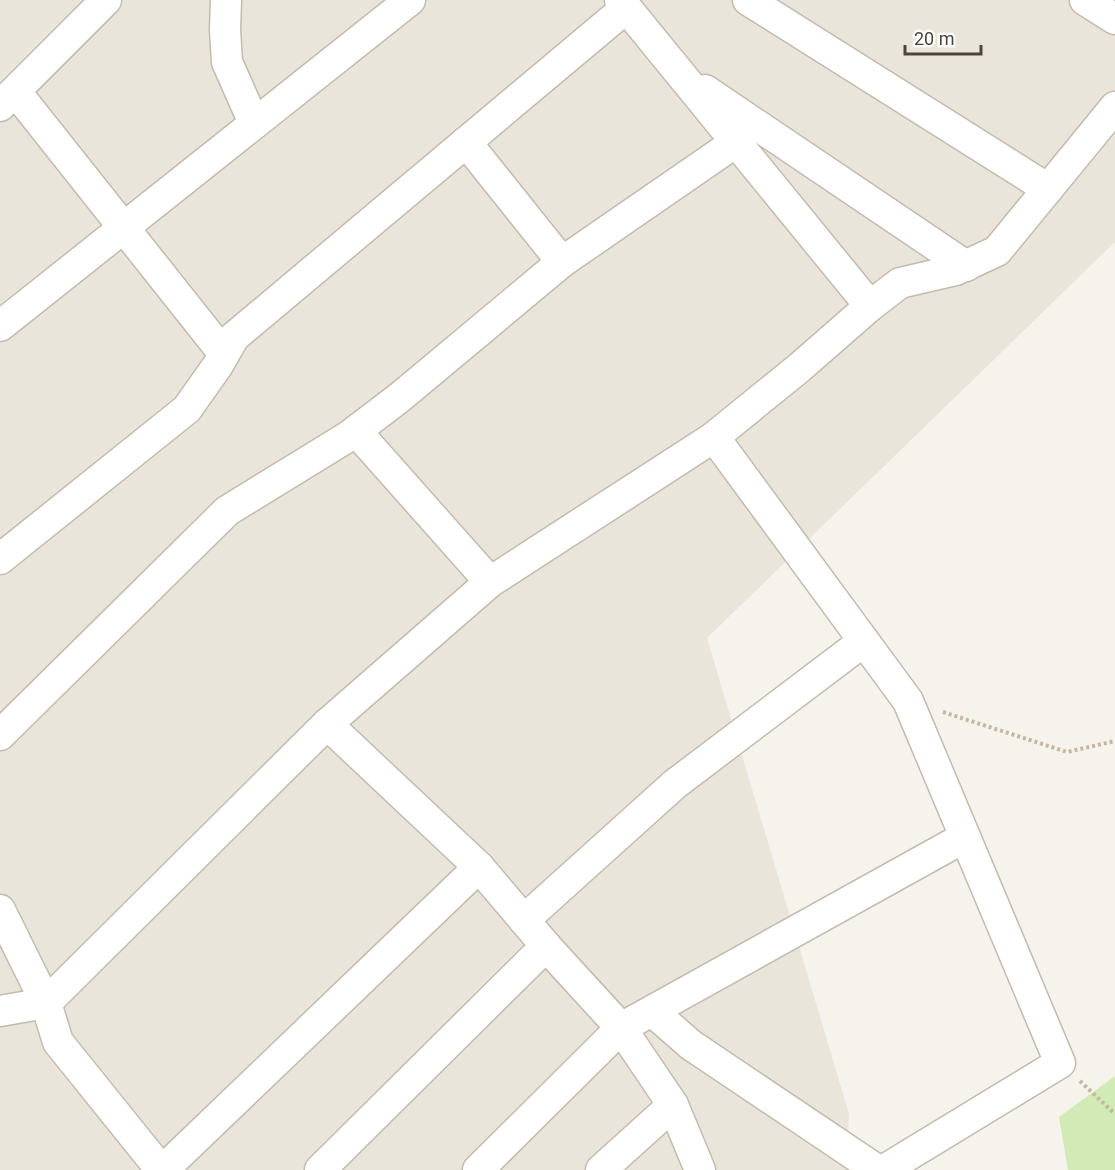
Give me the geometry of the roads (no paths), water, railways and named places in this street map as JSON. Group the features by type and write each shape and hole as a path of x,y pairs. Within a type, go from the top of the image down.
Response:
{"street":[{"path":"106,0 8,99 124,226 224,354"},
{"path":"226,0 227,62 254,123"},
{"path":"0,326 410,0"},
{"path":"748,0 1048,189"},
{"path":"1084,0 1115,19"},
{"path":"0,559 187,409 234,337 466,142 623,4 870,306"},
{"path":"680,73 966,266"},
{"path":"0,1011 46,1003 327,724 490,582 714,437 900,283 956,270 997,251 1115,107"},
{"path":"466,142 562,262"},
{"path":"0,735 227,512 356,431 562,262 736,142"},
{"path":"356,431 490,582"},
{"path":"714,437 908,701 1060,1063 884,1170"},
{"path":"524,920 675,784 864,641"},
{"path":"327,724 479,867 546,946 621,1028 673,1105 700,1170"},
{"path":"478,1170 621,1028 965,837"},
{"path":"0,910 46,1003 57,1042 162,1170 479,867"},
{"path":"320,1170 546,946"},
{"path":"652,1011 691,1045 877,1170"},
{"path":"601,1170 673,1105"}]}
